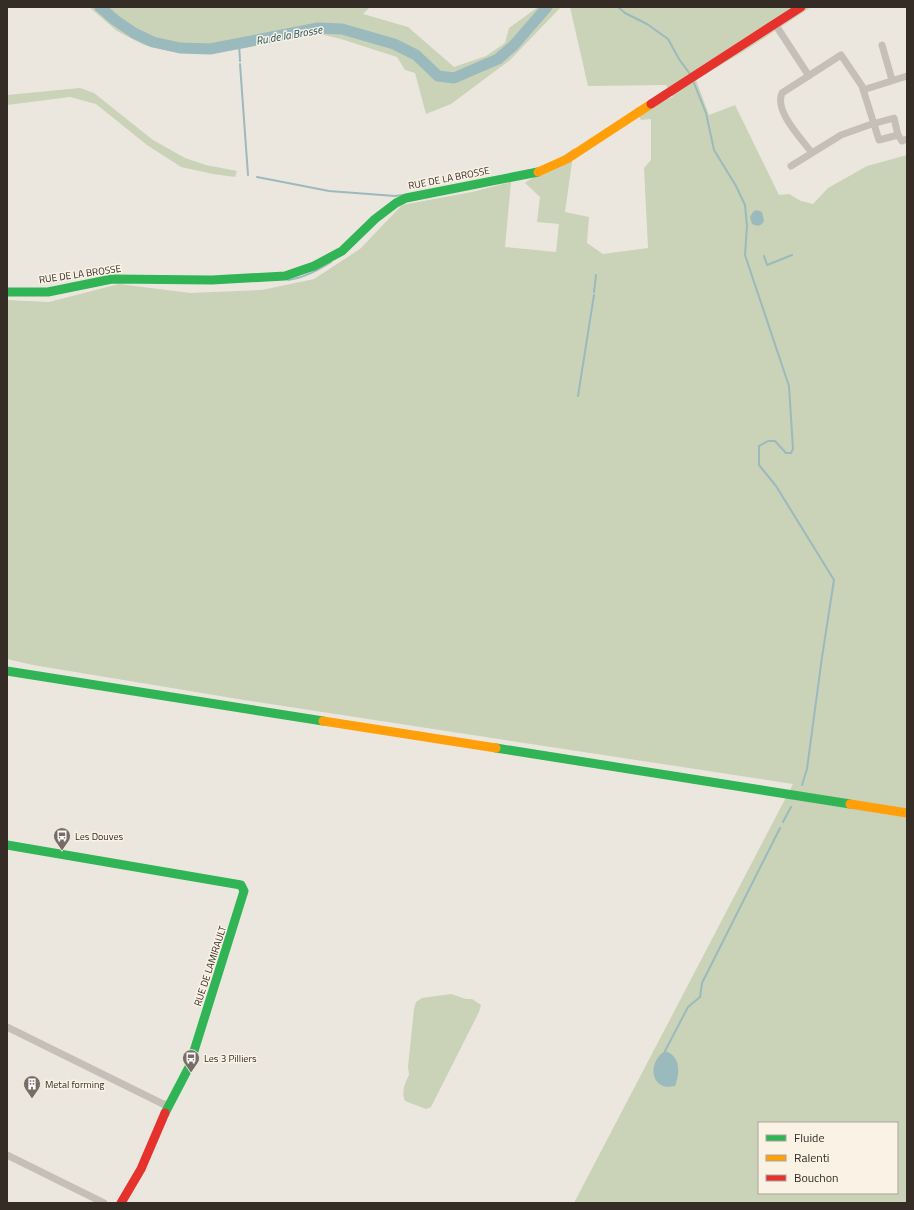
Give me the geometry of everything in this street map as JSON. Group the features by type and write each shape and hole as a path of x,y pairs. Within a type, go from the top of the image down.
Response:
{"street":[{"name":"RUE DE LA BROSSE","path":"7,292 48,292 112,279 212,280 285,276 314,266 342,251 375,219 396,203 406,198 541,171 554,166 801,7"},
{"path":"775,24 809,76"},
{"path":"882,45 892,80"},
{"path":"812,153 785,116 780,98 782,92 841,55 863,90 879,140 898,135"},
{"path":"863,90 907,76"},
{"path":"791,166 841,135 894,118 898,135 902,141 907,140"},
{"path":"7,671 907,813"},
{"name":"RUE DE LAMIRAULT","path":"7,845 237,884 243,888 243,896 189,1067 169,1104"},
{"path":"7,1027 163,1104 169,1104 141,1169 121,1203"},
{"path":"7,1155 104,1203"}],"green space":[{"path":"89,7 370,7 363,14 408,27 454,67 486,56 505,43 509,28 538,7 561,7 510,60 451,104 426,114 415,73 405,70 397,57 341,39 316,33 290,37 245,48 202,53 174,52 144,45 117,31"},
{"path":"570,7 811,7 749,48 696,80 709,115 735,105 779,195 789,194 801,201 813,204 828,188 867,166 907,155 907,1203 574,1203 793,784 244,700 33,665 7,659 7,300 49,302 119,284 190,293 262,290 314,279 360,249 402,205 472,192 511,182 505,247 556,252 559,224 537,222 540,197 525,183 574,148 565,212 589,217 587,243 603,254 648,248 644,168 651,160 651,119 641,120 635,108 673,97 666,85 588,86"},
{"path":"80,88 94,93 153,140 185,158 206,165 237,171 235,177 181,167 147,145 96,104 70,97 7,105 7,95"},
{"path":"451,994 466,999 472,999 481,1005 479,1012 431,1107 426,1109 405,1101 403,1094 409,1075 408,1067 414,1009 416,1002 422,998"}],"water":[{"path":"756,210 762,212 764,221 758,226 752,224 750,217"},
{"path":"665,1051 670,1053 677,1061 678,1076 675,1086 667,1087 660,1085 654,1075 655,1062"}],"waterway":[{"name":"Ru de la Brosse","path":"100,7 115,20 134,33 153,42 180,48 210,49 318,28 342,29 394,44 416,55 438,76 454,78 498,59 514,45 547,7"},
{"path":"618,7 625,13 647,24 668,39 679,59 690,74"},
{"path":"239,43 240,61"},
{"path":"240,64 248,175"},
{"path":"694,83 706,113 714,150 736,186 745,205 747,226 745,255 789,386 793,449 791,453 786,453 775,441 768,441 759,446 759,465 776,486 834,580 807,769 802,785"},
{"path":"257,177 329,191 395,196 403,195"},
{"path":"764,256 767,265 792,255"},
{"path":"288,280 300,278 310,274 331,262"},
{"path":"594,292 596,275"},
{"path":"578,396 594,295"},
{"path":"783,822 791,807"},
{"path":"665,1051 688,1007 700,997 702,983 780,828"}],"traffic: fast":[{"path":"7,292 48,292 112,279 212,280 285,276 314,266 342,251 375,219 396,203 406,198 538,172"},
{"path":"7,671 323,721"},
{"path":"496,748 850,804"},
{"path":"7,845 241,885 244,891 189,1067 165,1113"}],"traffic: slow":[{"path":"538,172 567,159 651,104"},
{"path":"323,721 496,748"},
{"path":"850,804 907,813"}],"traffic: jam":[{"path":"651,104 801,7"},
{"path":"121,1203 141,1169 165,1113"}],"place":[{"name":"Les Douves","path":"62,851"},
{"name":"Les 3 Pilliers","path":"191,1073"},
{"name":"Metal forming","path":"32,1099"}]}
